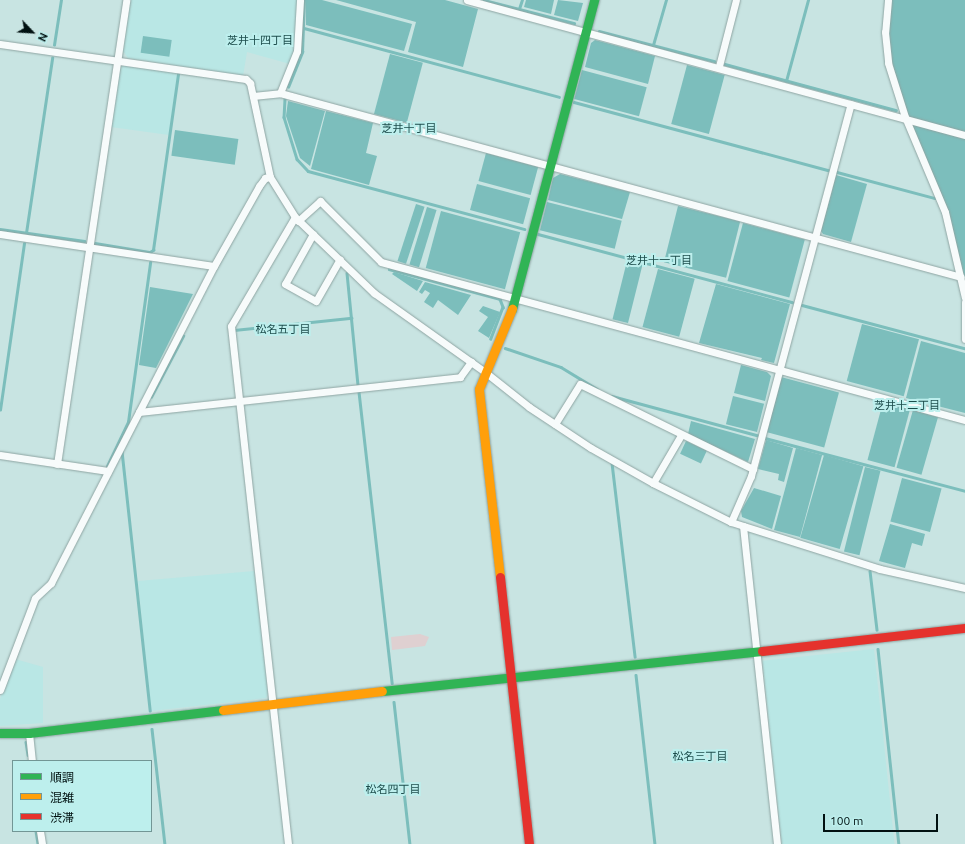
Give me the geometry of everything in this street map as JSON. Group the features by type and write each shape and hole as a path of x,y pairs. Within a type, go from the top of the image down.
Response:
{"street":[{"path":"57,464 126,0"},
{"path":"280,93 297,51 300,0"},
{"path":"467,0 719,66 965,135"},
{"path":"529,844 479,389 485,372 509,320 513,299 594,0"},
{"path":"719,66 736,0"},
{"path":"888,0 886,50 906,118 945,212 965,298"},
{"path":"0,44 246,79 250,83 270,177 296,219 340,259 374,293 555,424 653,484 730,522 880,569 965,588"},
{"path":"253,96 280,93 961,277"},
{"path":"730,522 753,469 778,370 851,104"},
{"path":"0,690 35,598 50,582 214,266 259,186 265,178 270,177"},
{"path":"288,844 238,401 231,326 296,219 320,201 381,262 513,299 965,420"},
{"path":"0,234 214,266"},
{"path":"313,234 285,284 316,301 340,259"},
{"path":"965,302 965,339"},
{"path":"139,412 460,377 471,362"},
{"path":"555,424 580,384 680,435 753,469"},
{"path":"653,484 680,435"},
{"path":"0,455 108,471"},
{"path":"743,526 777,844"},
{"path":"0,733 29,733 272,706 510,676 757,653 965,628"},
{"path":"29,733 32,760"},
{"path":"40,832 42,844"}],"shaded area":[{"path":"130,0 297,0 294,50 290,64 247,52 243,76 128,58 123,51"},
{"path":"306,0 322,0 412,24 404,51 306,25"},
{"path":"336,0 445,0 478,9 463,67 408,52 416,22"},
{"path":"526,0 554,0 551,14 524,7"},
{"path":"558,0 583,3 578,21 554,15"},
{"path":"891,0 965,0 965,280 947,210 907,114 890,56 888,27"},
{"path":"143,36 172,40 169,57 141,53"},
{"path":"595,40 655,56 648,84 585,67 591,43"},
{"path":"390,54 423,63 407,123 374,114"},
{"path":"123,65 178,72 169,135 111,127 120,67"},
{"path":"687,65 725,75 709,134 671,124"},
{"path":"582,70 647,87 639,116 574,99"},
{"path":"288,101 325,111 310,166 300,158 286,116"},
{"path":"326,111 373,123 366,153 377,156 369,185 311,169"},
{"path":"175,130 238,139 235,165 171,156"},
{"path":"486,153 538,167 531,195 478,181"},
{"path":"560,174 630,192 622,219 548,200 553,178"},
{"path":"836,175 867,184 851,242 823,234 821,231"},
{"path":"477,184 530,198 523,224 470,210"},
{"path":"547,202 622,221 615,249 540,230"},
{"path":"416,204 425,207 406,264 397,261"},
{"path":"678,206 740,221 726,278 664,262"},
{"path":"427,207 437,210 419,267 409,264"},
{"path":"441,211 520,232 505,289 426,268"},
{"path":"743,223 805,240 789,298 727,281"},
{"path":"627,261 643,265 628,323 612,319"},
{"path":"658,269 695,279 679,337 642,327"},
{"path":"394,272 423,281 417,291 392,274"},
{"path":"425,282 471,295 458,315 438,300 433,308 424,302 430,293 425,290 422,294 419,292"},
{"path":"716,284 790,304 774,363 761,360 762,358 699,343"},
{"path":"150,287 193,294 156,368 139,365"},
{"path":"483,306 500,312 489,338 478,331 488,317 479,311"},
{"path":"862,324 919,339 904,396 847,381"},
{"path":"921,341 965,353 965,413 906,398"},
{"path":"741,365 767,372 771,376 765,401 734,393"},
{"path":"781,377 839,393 824,448 766,432"},
{"path":"733,396 764,404 757,432 726,424"},
{"path":"883,402 910,409 895,467 867,460"},
{"path":"913,410 938,417 921,475 896,468"},
{"path":"691,421 755,439 748,462 688,434"},
{"path":"766,440 793,448 784,482 778,480 779,474 758,469"},
{"path":"686,441 707,451 701,463 680,454"},
{"path":"796,448 822,455 800,537 774,530"},
{"path":"824,455 863,466 840,549 800,538"},
{"path":"865,467 881,471 859,555 844,551"},
{"path":"902,478 942,489 930,532 890,521"},
{"path":"754,488 781,496 772,529 742,517 741,511"},
{"path":"890,524 925,534 922,546 912,543 905,568 879,561"},
{"path":"254,571 268,694 266,698 151,711 138,581"},
{"path":"420,634 429,637 425,646 392,650 391,637"},
{"path":"874,649 894,844 782,844 763,661"},
{"path":"15,659 43,667 43,723 0,726 0,699"}],"waterway":[{"path":"54,45 61,0"},
{"path":"288,87 302,52 304,0"},
{"path":"484,0 574,23"},
{"path":"519,9 522,0"},
{"path":"653,45 666,0"},
{"path":"786,81 808,0"},
{"path":"304,28 559,97"},
{"path":"599,31 714,61"},
{"path":"26,233 52,58"},
{"path":"725,64 896,110"},
{"path":"95,243 150,252 153,250 178,74"},
{"path":"285,99 284,117 297,159 308,171 524,229"},
{"path":"574,102 828,170"},
{"path":"837,172 935,198"},
{"path":"0,229 84,241"},
{"path":"538,234 792,302"},
{"path":"0,410 24,244"},
{"path":"107,466 128,422 150,263"},
{"path":"389,269 500,299 503,307 491,339"},
{"path":"347,273 358,386"},
{"path":"802,305 964,348"},
{"path":"234,330 351,318"},
{"path":"151,397 183,336"},
{"path":"505,348 561,367 597,389"},
{"path":"359,392 392,683"},
{"path":"612,396 757,435"},
{"path":"765,438 965,491"},
{"path":"122,451 150,710"},
{"path":"612,463 635,657"},
{"path":"870,571 877,630"},
{"path":"878,649 899,844"},
{"path":"636,675 655,844"},
{"path":"394,702 410,844"},
{"path":"152,729 165,844"},
{"path":"26,742 28,755"},
{"path":"36,832 38,844"}],"traffic: fast":[{"path":"512,309 594,0"},
{"path":"382,691 762,651"},
{"path":"0,733 29,733 223,710"}],"traffic: slow":[{"path":"500,577 479,389 512,309"},
{"path":"223,710 382,691"}],"traffic: jam":[{"path":"500,577 529,844"},
{"path":"762,651 965,628"}],"district":[{"name":"芝井十四丁目","path":"260,40"},
{"name":"芝井十丁目","path":"409,128"},
{"name":"芝井十一丁目","path":"659,260"},
{"name":"松名五丁目","path":"283,329"},
{"name":"芝井十二丁目","path":"907,405"},
{"name":"松名三丁目","path":"700,756"},
{"name":"松名四丁目","path":"393,789"}]}
